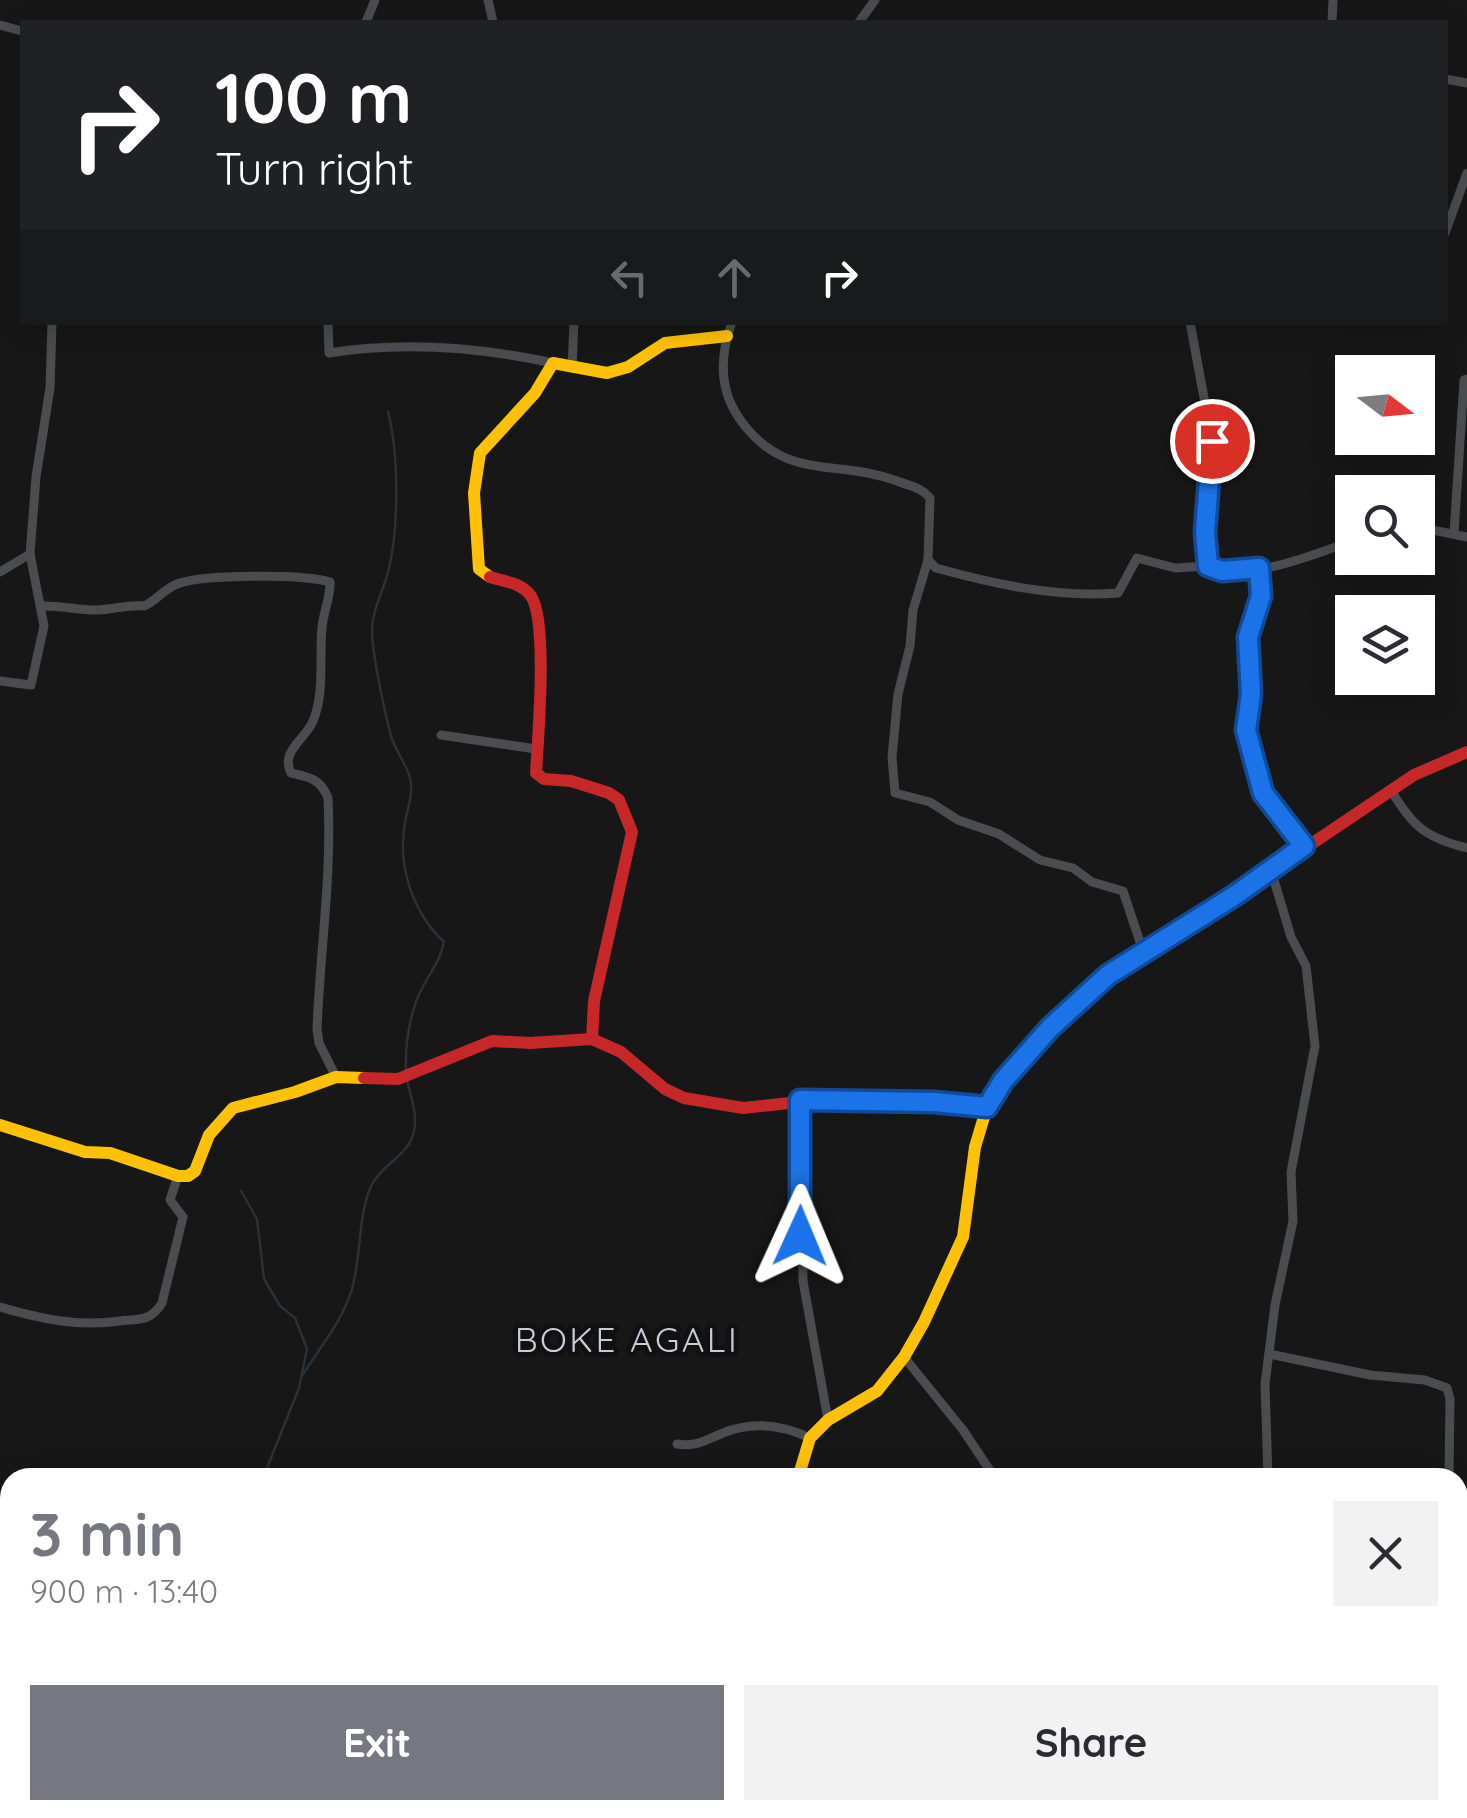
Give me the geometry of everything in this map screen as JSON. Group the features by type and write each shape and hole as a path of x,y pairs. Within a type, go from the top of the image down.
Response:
{"street":[{"path":"861,20 876,0"},
{"path":"1448,211 1465,185 1467,173"},
{"path":"0,681 32,683 44,626 30,554 36,477 50,388 52,325"},
{"path":"328,325 329,353 384,345 426,346 516,355 594,373 620,371 665,343 730,329 722,362 727,401 749,432 770,451 809,467 880,473 923,490 930,498 928,560 913,610 910,646 898,694 892,757 895,793 930,802 958,820 999,834 1040,860 1073,868 1092,882 1123,891 1143,950"},
{"path":"572,368 574,325"},
{"path":"1191,325 1212,441 1205,532 1208,566"},
{"path":"553,364 536,393 485,444 474,493 479,568 490,577 517,583 532,597 536,608 540,693 536,773 544,779 572,781 609,792 619,800 632,832 594,1001 592,1038"},
{"path":"1454,533 1467,379"},
{"path":"1435,530 1467,537"},
{"path":"928,560 936,568 959,574 1070,595 1118,593 1137,558 1175,568 1208,566 1222,571 1259,568 1335,546"},
{"path":"0,572 30,554"},
{"path":"1259,568 1261,596 1248,637 1251,694 1246,730 1263,793 1304,846"},
{"path":"40,606 102,610 129,604 144,606 176,584 198,580 247,577 330,582 322,623 316,714 304,738 293,746 288,769 316,780 328,798 330,874 321,940 317,1029 319,1043 336,1077"},
{"path":"441,735 536,749"},
{"path":"801,1468 810,1438 828,1420 877,1391 904,1357 963,1237 975,1147 987,1107 1003,1081 1050,1028 1108,975 1143,950 1414,775 1467,752"},
{"path":"1390,790 1404,813 1421,830 1467,848"},
{"path":"1268,1468 1265,1384 1274,1304 1293,1222 1291,1172 1315,1046 1306,966 1291,936 1271,870"},
{"path":"0,1124 86,1152 110,1153 188,1176 195,1171 208,1135 233,1108 336,1077 398,1079 492,1041 530,1043 592,1038 621,1052 654,1082 684,1098 743,1108 800,1100 934,1102 987,1107"},
{"path":"800,1100 803,1281 828,1420"},
{"path":"0,1307 62,1324 86,1326 147,1319 162,1303 182,1226 183,1217 170,1200 178,1176"},
{"path":"1269,1354 1370,1375 1425,1380 1448,1388 1449,1468"},
{"path":"904,1357 988,1468"},
{"path":"677,1444 692,1446 750,1424 796,1431 810,1438"}],"waterway":[{"path":"388,412 396,470 396,514 392,555 374,616 373,641 391,736 411,783 403,839 406,872 416,903 444,942 414,1007 406,1071"},
{"path":"302,1376 348,1301 369,1191 411,1140 415,1118 407,1079"},
{"path":"241,1191 257,1219 264,1279 280,1306 295,1318 307,1349 299,1388 267,1468"}],"traffic: slow":[{"path":"490,577 479,569 474,493 480,453 535,393 553,363 607,373 628,367 665,343 727,336"},
{"path":"0,1125 85,1152 110,1153 188,1176 195,1171 209,1135 233,1108 336,1077 364,1078"},
{"path":"801,1468 810,1438 828,1420 877,1391 904,1357 924,1322 963,1237 975,1147 987,1107 995,1095"},
{"path":"799,1102 831,1099 987,1107"}],"traffic: jam":[{"path":"490,577 522,588 531,596 536,609 541,681 536,773 544,779 571,781 609,793 619,800 632,832 594,1001 592,1039"},
{"path":"995,1095 1050,1028 1124,963 1234,896 1414,775 1467,752"},
{"path":"364,1078 398,1079 492,1041 592,1039 621,1052 665,1089 684,1098 743,1108 799,1102"}],"district":[{"name":"BOKE AGALI","path":"627,1339"}],"route":[{"path":"800,1236 800,1100 881,1100 987,1107 1003,1081 1050,1028 1108,975 1234,896 1304,846 1263,793 1246,730 1251,694 1248,637 1261,596 1259,568 1222,571 1208,566 1205,532 1212,441"}]}
